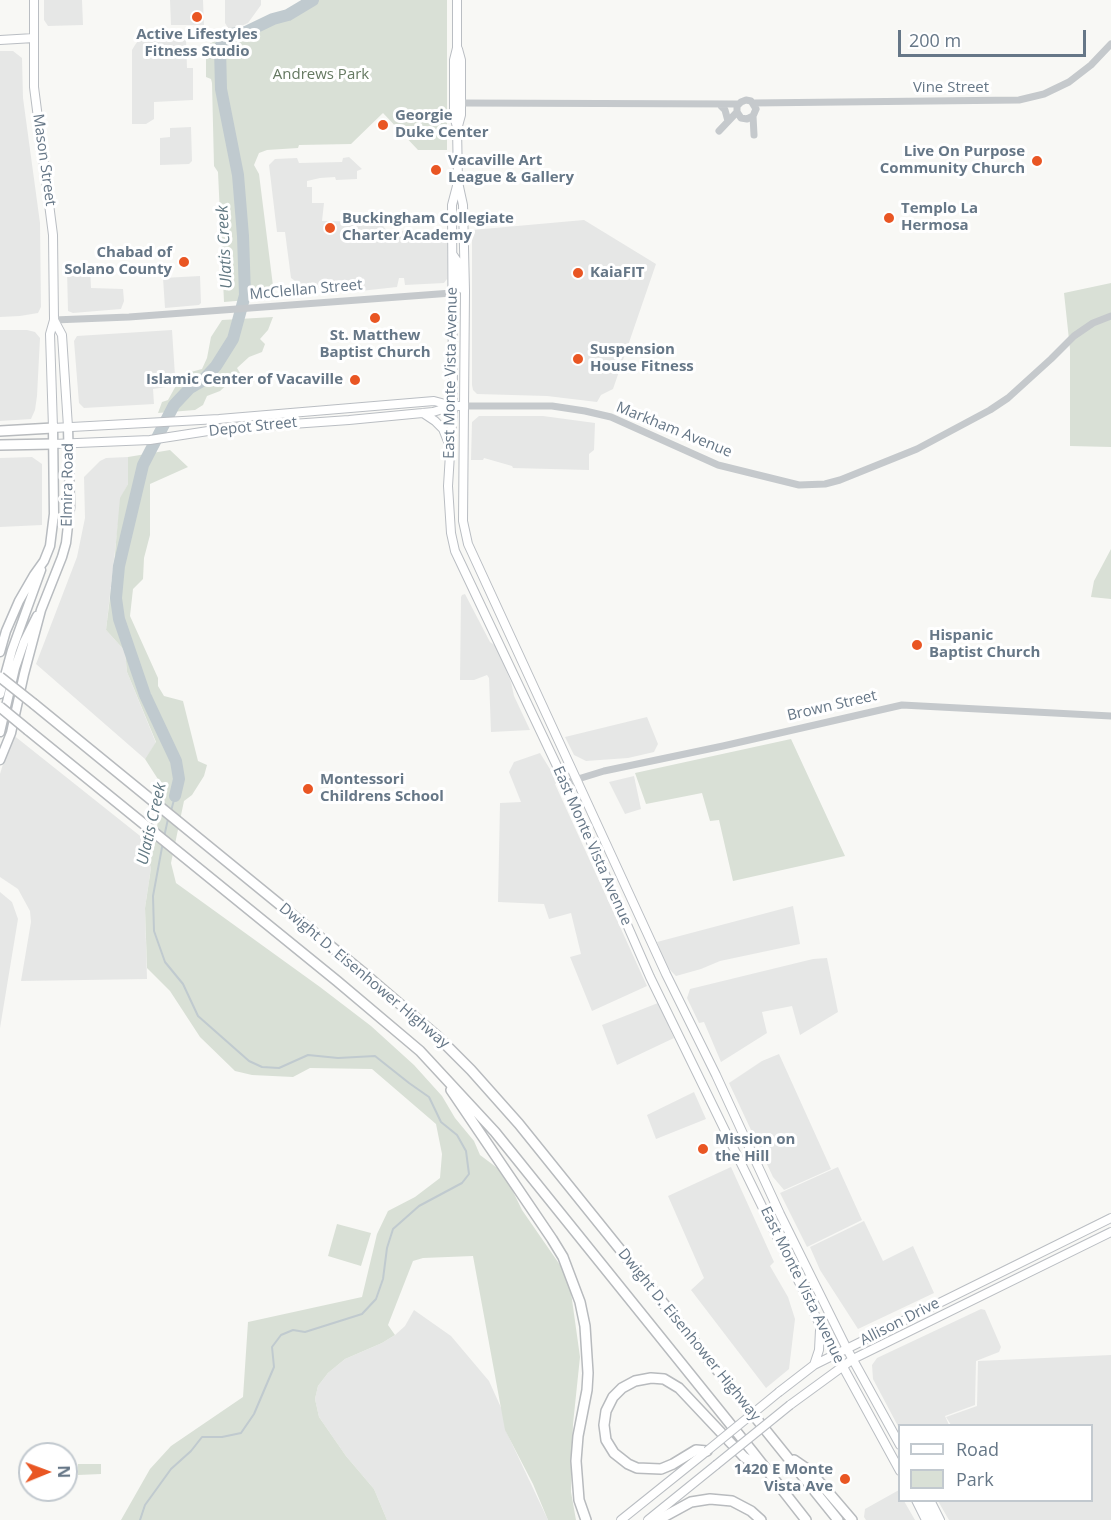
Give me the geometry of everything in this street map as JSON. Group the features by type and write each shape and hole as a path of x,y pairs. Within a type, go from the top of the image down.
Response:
{"highway":[{"path":"0,431 53,428"},
{"path":"0,445 54,444"},
{"name":"Dwight D. Eisenhower Highway","path":"0,677 404,1007 471,1070 519,1124 838,1520"},
{"name":"Dwight D. Eisenhower Highway","path":"0,707 379,1015 420,1051 472,1106 510,1151 806,1520"},
{"path":"438,1070 552,1239 568,1268 580,1302 585,1326 588,1373 576,1461 579,1500 586,1520"},
{"path":"707,1451 696,1450 661,1469 637,1468 614,1454 606,1440 604,1425 606,1411 613,1397 622,1388 635,1381 651,1378 664,1379 679,1388 701,1409 744,1457 767,1472"},
{"path":"785,1454 810,1471 852,1520"},
{"path":"658,1520 690,1502 710,1499 732,1501 751,1511 761,1520"}],"main road":[{"name":"Mason Street","path":"34,0 34,87 53,235 54,320 50,334 53,428"},
{"name":"East Monte Vista Avenue","path":"457,0 458,48 461,60 458,182 463,205 465,291 463,521 468,544 666,974 716,1075 780,1214 847,1349 898,1441"},
{"path":"0,40 34,38"},
{"name":"East Monte Vista Avenue","path":"458,48 454,60 454,116 458,127"},
{"name":"East Monte Vista Avenue","path":"458,182 452,205 453,406 448,486 451,532 455,551 564,783 650,977 819,1323 842,1368 897,1462"},
{"path":"452,205 458,209 459,232 463,238"},
{"path":"452,254 459,264 459,287 465,291"},
{"name":"Mason Street","path":"54,320 62,335 68,427"},
{"name":"Depot Street","path":"53,428 188,421 434,401 453,406 464,406"},
{"name":"Depot Street","path":"54,444 173,438 221,429 433,412 453,406"},
{"path":"422,412 443,429 450,447"},
{"name":"Elmira Road","path":"0,760 11,733 41,610 62,557 69,525 68,427"},
{"name":"Elmira Road","path":"0,694 12,650 50,546 54,519 53,428"},
{"name":"Elmira Road","path":"0,652 19,601 44,561"},
{"name":"Elmira Road","path":"0,732 15,668 32,623 41,610"},
{"name":"Allison Drive","path":"621,1520 814,1365 1111,1218"},
{"name":"Allison Drive","path":"648,1520 790,1405 853,1359 1111,1232"},
{"path":"814,1365 821,1340 819,1323"},
{"path":"917,1502 926,1520"},
{"path":"924,1502 934,1520"},
{"path":"931,1502 940,1520"}],"street":[{"name":"Vine Street","path":"713,102 745,112 774,103 1019,100 1044,94 1069,82 1091,65 1111,44"},
{"name":"Vine Street","path":"461,103 713,102 745,112"},
{"path":"721,106 725,110 728,121"},
{"path":"745,112 719,130 728,121 745,112"},
{"name":"McClellan Street","path":"54,320 452,293"},
{"name":"Markham Avenue","path":"464,406 552,406 611,417 718,465 799,485 825,484 917,449 990,410 1008,398 1082,329 1111,316"},
{"name":"Brown Street","path":"564,783 604,771 902,705 1111,716"}],"shaded area":[{"path":"44,0 82,0 83,25 48,26 44,20"},
{"path":"170,0 203,0 204,25 171,25"},
{"path":"225,0 261,0 261,5 248,23 230,31 225,23"},
{"path":"186,40 187,68 193,68 193,100 154,102 154,119 146,124 132,124 132,50 135,45 138,41"},
{"path":"0,51 13,51 22,58 23,98 40,223 41,307 38,313 0,317"},
{"path":"191,127 192,161 189,164 160,165 160,138 170,137 170,128"},
{"name":"Buckingham Collegiate Charter Academy","path":"349,157 362,169 357,171 357,179 336,180 335,177 307,181 307,187 312,187 312,203 324,203 322,221 380,222 387,231 447,231 447,279 444,283 405,285 404,278 399,278 397,287 342,293 341,284 321,286 314,290 305,288 291,278 285,232 277,232 269,165 275,159 297,158 299,163 342,162 343,158"},
{"path":"584,220 656,264 613,389 601,395 597,402 547,396 477,394 472,385 472,230"},
{"path":"70,266 90,267 91,288 123,289 124,301 121,309 73,313 68,311 67,269"},
{"path":"200,276 201,303 199,305 165,308 163,278"},
{"path":"0,330 27,330 35,332 40,338 37,396 31,419 0,421"},
{"path":"172,330 175,376 173,383 166,387 153,389 154,404 84,408 79,403 74,341 77,336"},
{"path":"479,416 543,416 595,423 594,450 589,454 589,470 513,468 484,458 483,460 471,460 472,422"},
{"path":"32,457 42,464 42,525 0,527 0,458"},
{"path":"128,457 128,484 121,498 106,630 125,651 127,672 156,743 145,759 36,664 77,557 85,518 84,477 106,458"},
{"path":"465,594 490,642 496,646 511,682 514,696 530,730 491,732 489,678 487,675 474,680 460,680 461,597"},
{"path":"647,717 658,744 654,752 628,758 586,761 574,755 565,737"},
{"path":"12,734 154,847 148,859 151,868 145,908 147,979 21,981 31,922 30,911 18,889 0,877 0,774"},
{"path":"540,753 558,782 555,784 647,986 592,1011 570,957 581,954 571,913 549,919 544,904 498,902 500,803 521,802 509,772 514,762"},
{"path":"634,776 641,809 625,814 609,782"},
{"path":"0,892 12,902 18,919 0,1028"},
{"path":"793,906 800,944 720,961 676,976 666,966 657,942"},
{"path":"827,958 838,1012 800,1035 792,1006 762,1012 767,1033 721,1062 704,1022 699,1023 687,998 690,989 813,959"},
{"path":"658,1003 674,1038 617,1065 602,1025"},
{"path":"779,1054 831,1169 784,1190 773,1177 729,1083 762,1061"},
{"path":"694,1092 706,1119 656,1139 647,1115"},
{"path":"731,1167 774,1262 770,1266 788,1297 795,1319 789,1369 766,1388 691,1290 704,1278 668,1196"},
{"path":"838,1167 862,1220 807,1247 780,1193"},
{"path":"864,1221 883,1261 913,1246 934,1293 858,1329 820,1270 810,1247"},
{"path":"981,1309 985,1310 1001,1347 999,1352 976,1361 975,1405 945,1416 949,1424 898,1424 898,1426 873,1379 872,1365 877,1358"},
{"path":"414,1310 451,1336 489,1381 503,1412 506,1431 548,1520 387,1520 374,1489 346,1456 319,1417 315,1399 318,1386 328,1373 345,1359 395,1335 405,1326"},
{"path":"1111,1355 1111,1520 949,1520 939,1502 1093,1502 1093,1424 950,1424 946,1417 977,1406 978,1361"},
{"path":"898,1491 898,1502 905,1502 915,1520 866,1520 865,1509"}],"green space":[{"name":"Andrews Park","path":"309,0 447,0 447,150 418,150 383,113 351,144 299,145 298,148 267,150 259,153 254,165 259,174 274,294 271,298 224,302 218,172 214,166 212,83 211,79 206,77 206,46 229,33 245,30 272,17 287,13"},
{"path":"1111,283 1111,447 1070,446 1070,349 1064,293"},
{"path":"273,317 268,330 260,339 265,344 262,352 249,357 237,368 240,373 220,391 207,396 203,405 195,410 158,413 162,402 168,400 178,382 187,373 202,369 207,358 211,337 222,320"},
{"path":"170,450 188,467 150,484 150,535 144,558 143,579 133,589 130,616 164,696 183,701 198,761 207,765 204,776 192,795 184,801 171,863 176,883 371,1026 414,1065 442,1096 455,1118 474,1141 480,1155 504,1173 522,1210 569,1278 580,1357 573,1424 571,1492 576,1520 548,1520 533,1484 505,1430 473,1256 423,1258 413,1261 388,1325 395,1335 345,1359 328,1373 318,1386 315,1399 319,1417 346,1456 374,1489 387,1520 121,1520 150,1469 171,1446 243,1397 248,1322 362,1297 377,1234 388,1211 415,1197 440,1178 442,1154 436,1124 372,1069 310,1068 293,1077 252,1075 235,1071 200,1037 170,991 147,968 145,908 151,868 148,859 154,847 163,787 145,759 156,742 127,672 125,651 106,630 120,498 128,484 128,457"},
{"path":"1111,549 1111,599 1091,597 1094,581"},
{"path":"791,739 845,856 733,881 719,820 710,821 702,793 646,804 635,773"},
{"path":"337,1224 371,1233 361,1266 328,1256"},
{"path":"78,1464 101,1464 101,1474 78,1475"}],"waterway":[{"name":"Ulatis Creek","path":"175,796 179,779 176,761 145,695 119,619 116,598 119,566 143,465 174,405 216,366 233,339 245,295 238,175 221,89 220,47 231,34 246,32 273,19 288,15 313,0"},
{"name":"Ulatis Creek","path":"171,811 175,796"},
{"name":"Ulatis Creek","path":"164,837 168,819"},
{"name":"Ulatis Creek","path":"140,1520 145,1505 171,1469 191,1451 202,1437 222,1437 241,1433 254,1414 274,1367 272,1347 281,1335 293,1330 305,1332 362,1314 376,1299 383,1279 387,1248 393,1229 419,1206 462,1183 469,1174 466,1151 457,1135 441,1122 429,1097 375,1056 338,1058 308,1055 279,1068 262,1067 249,1061 198,1016 183,984 165,962 154,931 153,896 163,842"}],"place":[{"name":"Active Lifestyles Fitness Studio","path":"197,17"},
{"name":"Georgie Duke Center","path":"383,125"},
{"name":"Live On Purpose Community Church","path":"1037,161"},
{"name":"Vacaville Art League & Gallery","path":"436,170"},
{"name":"Templo La Hermosa","path":"889,218"},
{"name":"Buckingham Collegiate Charter Academy","path":"330,228"},
{"name":"Chabad of Solano County","path":"184,262"},
{"name":"KaiaFIT","path":"578,273"},
{"name":"St. Matthew Baptist Church","path":"375,318"},
{"name":"Suspension House Fitness","path":"578,359"},
{"name":"Islamic Center of Vacaville","path":"355,380"},
{"name":"Hispanic Baptist Church","path":"917,645"},
{"name":"Montessori Childrens School","path":"308,789"},
{"name":"Mission on the Hill","path":"703,1149"},
{"name":"1420 E Monte Vista Ave","path":"845,1479"}]}
